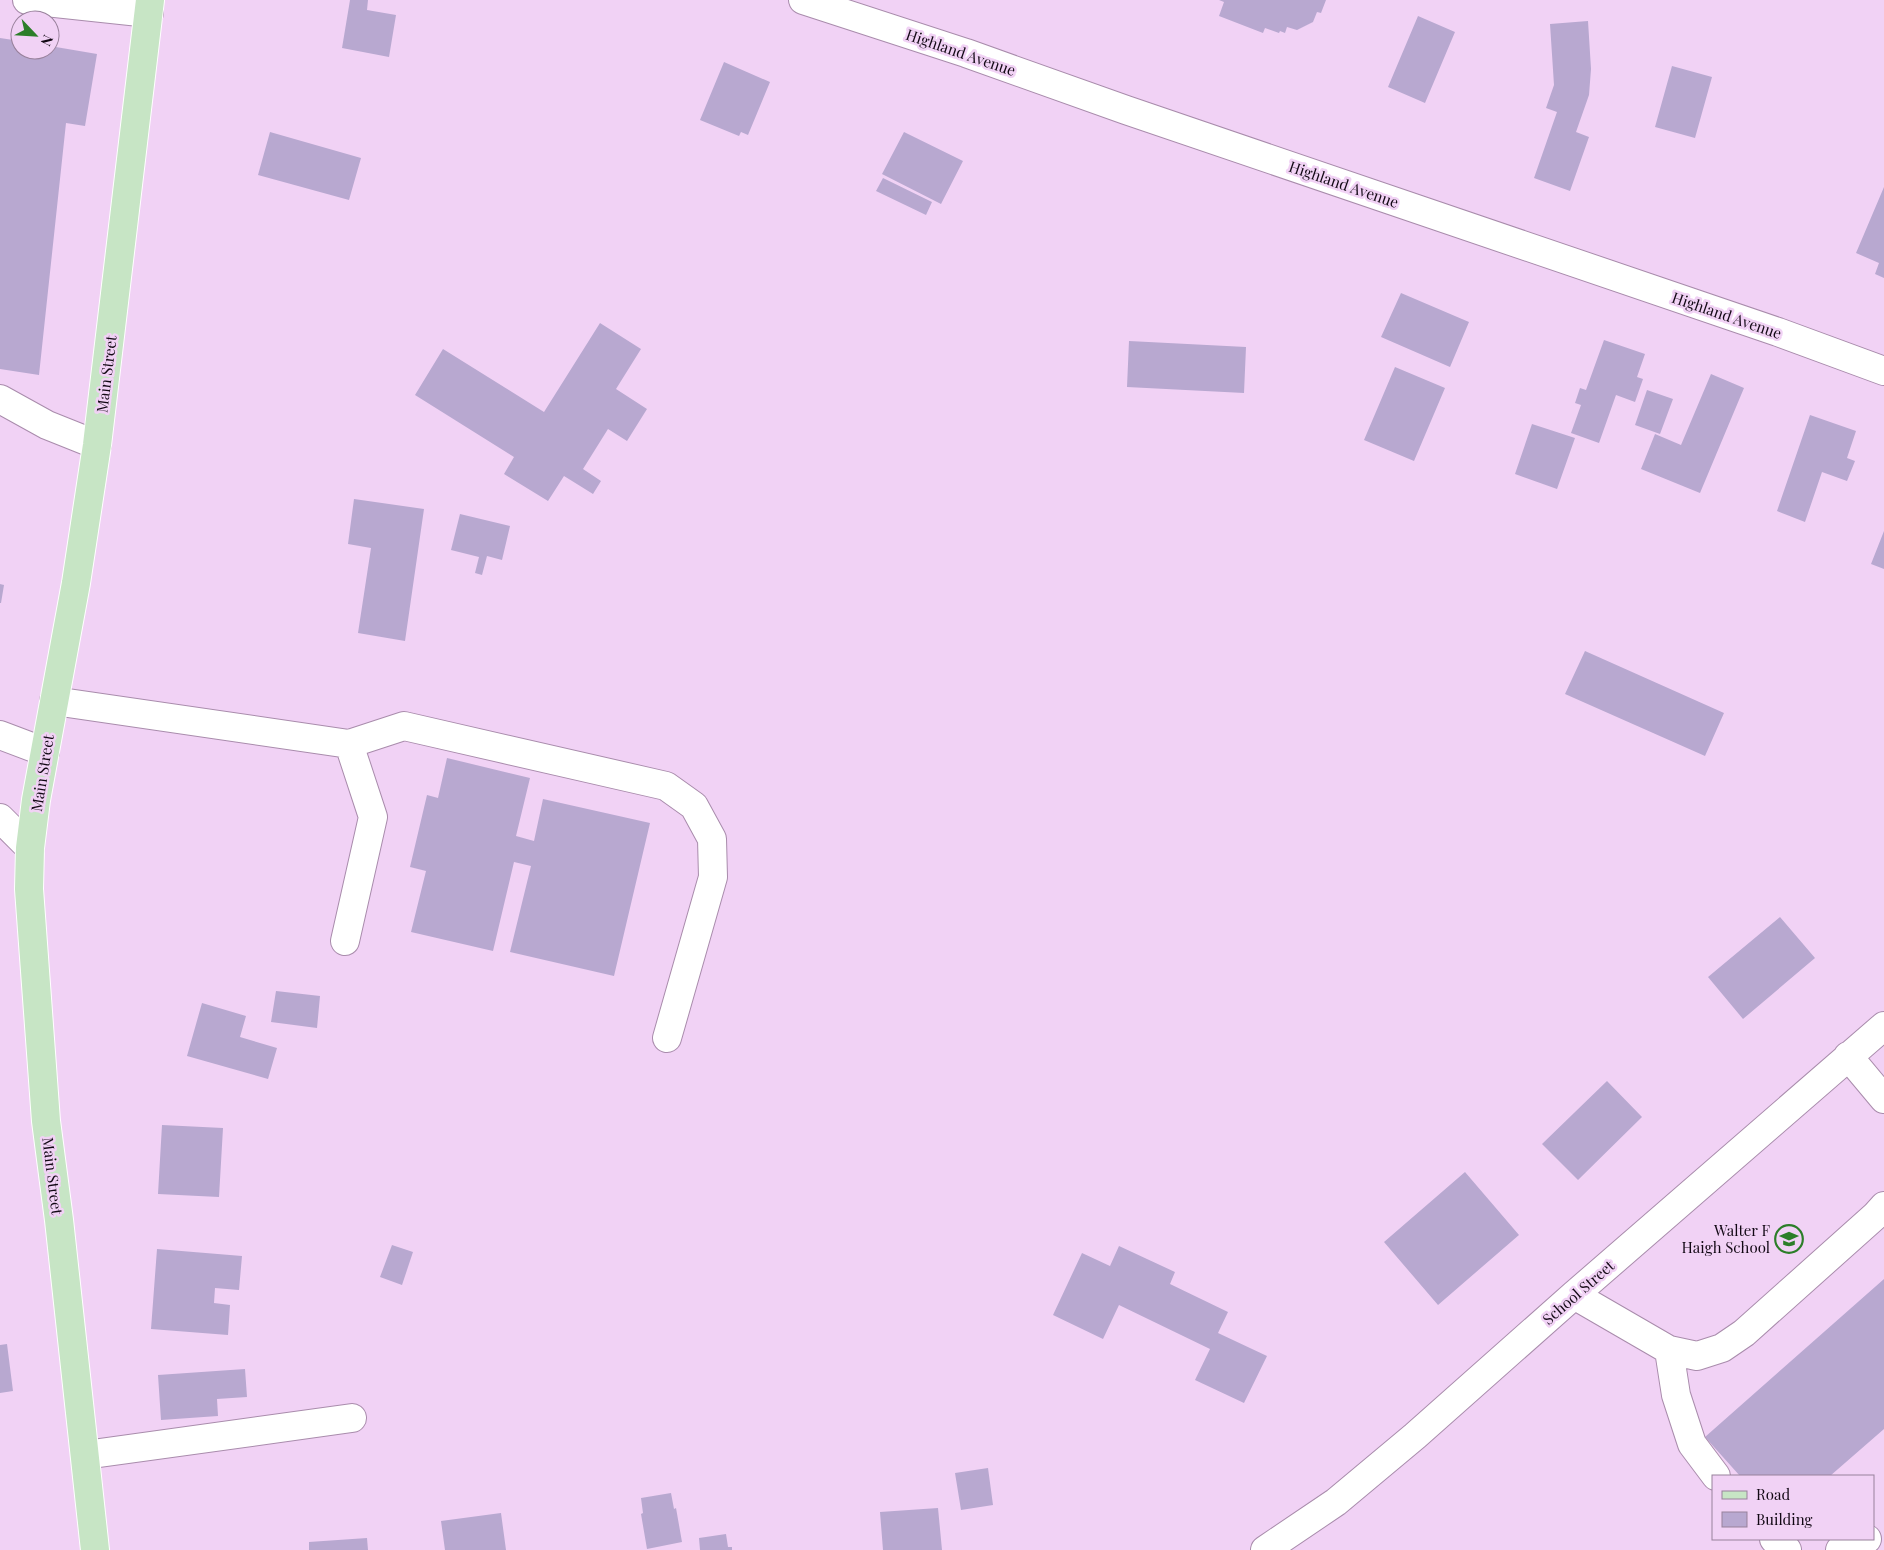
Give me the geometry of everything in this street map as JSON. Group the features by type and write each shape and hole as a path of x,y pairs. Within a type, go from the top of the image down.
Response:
{"main road":[{"name":"Main Street","path":"95,1550 59,1220 46,1121 29,889 30,848 45,752 76,583 97,445 150,6"}],"street":[{"path":"27,0 150,6"},
{"name":"Highland Avenue","path":"803,0 966,53 1884,370"},
{"path":"0,399 47,426 97,445"},
{"path":"54,701 349,744 404,726 666,786 694,806 712,839 713,877 667,1038"},
{"path":"0,735 45,752"},
{"path":"345,941 373,817 349,744"},
{"path":"0,818 30,848"},
{"name":"School Street","path":"1265,1550 1336,1502 1415,1436 1574,1294 1884,1026"},
{"path":"1848,1056 1884,1098"},
{"path":"1574,1294 1669,1350 1697,1356 1722,1348 1744,1333 1884,1206"},
{"path":"1669,1350 1676,1395 1692,1444 1715,1475"},
{"path":"84,1455 352,1418"},
{"path":"1775,1540 1781,1547 1787,1550"},
{"path":"1840,1550 1865,1540"}],"building":[{"path":"350,0 368,0 367,10 396,15 389,57 342,48"},
{"path":"1219,0 1326,0 1321,13 1317,12 1313,22 1297,30 1287,27 1285,33 1265,28 1263,33 1219,16 1224,2"},
{"path":"1418,16 1455,32 1425,103 1388,87"},
{"path":"1588,21 1591,69 1589,95 1576,132 1589,137 1570,191 1534,178 1557,112 1546,108 1554,85 1550,24"},
{"path":"0,38 10,40 10,60 60,60 60,48 97,54 85,126 66,123 39,375 0,369"},
{"path":"724,62 770,82 748,135 741,132 739,136 700,120"},
{"path":"1672,66 1712,77 1695,138 1655,127"},
{"path":"270,132 361,158 349,200 258,175"},
{"path":"904,132 963,161 941,204 882,174"},
{"path":"883,178 932,202 926,215 876,191"},
{"path":"1884,187 1884,278 1875,274 1879,263 1856,253"},
{"path":"1401,293 1469,322 1450,367 1381,337"},
{"path":"600,323 641,349 616,389 647,409 627,441 608,429 583,469 601,481 593,494 564,476 548,501 504,474 514,457 415,395 443,349 544,412"},
{"path":"1604,340 1645,354 1637,377 1643,379 1635,402 1616,395 1599,443 1571,433 1581,405 1575,403 1580,388 1586,390"},
{"path":"1129,341 1246,347 1244,393 1127,387"},
{"path":"1395,367 1445,388 1414,461 1364,440"},
{"path":"1711,374 1744,388 1700,493 1641,469 1655,434 1681,445"},
{"path":"1647,390 1673,399 1660,434 1635,425"},
{"path":"1810,415 1856,431 1847,458 1855,461 1847,481 1822,472 1805,522 1777,511"},
{"path":"1532,424 1575,438 1557,489 1515,474"},
{"path":"354,499 424,509 405,641 358,633 371,548 348,544"},
{"path":"460,514 510,526 502,560 487,556 482,575 475,573 479,557 451,550"},
{"path":"1884,531 1884,569 1871,564"},
{"path":"0,584 4,585 1,603 0,603"},
{"path":"1585,651 1724,713 1705,756 1565,694"},
{"path":"447,758 530,778 516,836 534,841 543,799 650,823 614,976 510,952 531,866 514,862 493,951 411,932 426,871 410,867 427,795 438,798"},
{"path":"1780,917 1815,958 1743,1019 1708,977"},
{"path":"276,991 320,996 317,1028 271,1022"},
{"path":"202,1003 246,1016 240,1037 277,1048 268,1079 187,1056"},
{"path":"1607,1081 1642,1117 1578,1180 1542,1144"},
{"path":"162,1125 223,1128 219,1197 158,1194"},
{"path":"1465,1172 1519,1235 1438,1305 1384,1242"},
{"path":"392,1245 413,1252 402,1285 380,1277"},
{"path":"1119,1246 1175,1272 1170,1284 1228,1312 1218,1333 1267,1356 1244,1403 1195,1380 1210,1349 1119,1305 1103,1339 1053,1315 1082,1253 1110,1266"},
{"path":"157,1249 242,1256 239,1290 215,1288 214,1303 230,1305 228,1335 151,1329"},
{"path":"1884,1279 1884,1429 1831,1475 1739,1475 1705,1437"},
{"path":"7,1344 13,1391 0,1393 0,1345"},
{"path":"245,1369 247,1397 217,1399 218,1416 161,1420 158,1375"},
{"path":"988,1468 993,1505 961,1510 955,1473"},
{"path":"671,1493 674,1509 676,1508 682,1542 647,1549 641,1514 643,1513 641,1498"},
{"path":"938,1508 942,1550 883,1550 880,1512"},
{"path":"501,1513 506,1550 445,1550 441,1521"},
{"path":"726,1534 728,1547 732,1547 732,1550 700,1550 699,1538"},
{"path":"367,1538 368,1550 309,1550 309,1542"}],"place":[{"name":"Walter F Haigh School","path":"1789,1239"}]}
